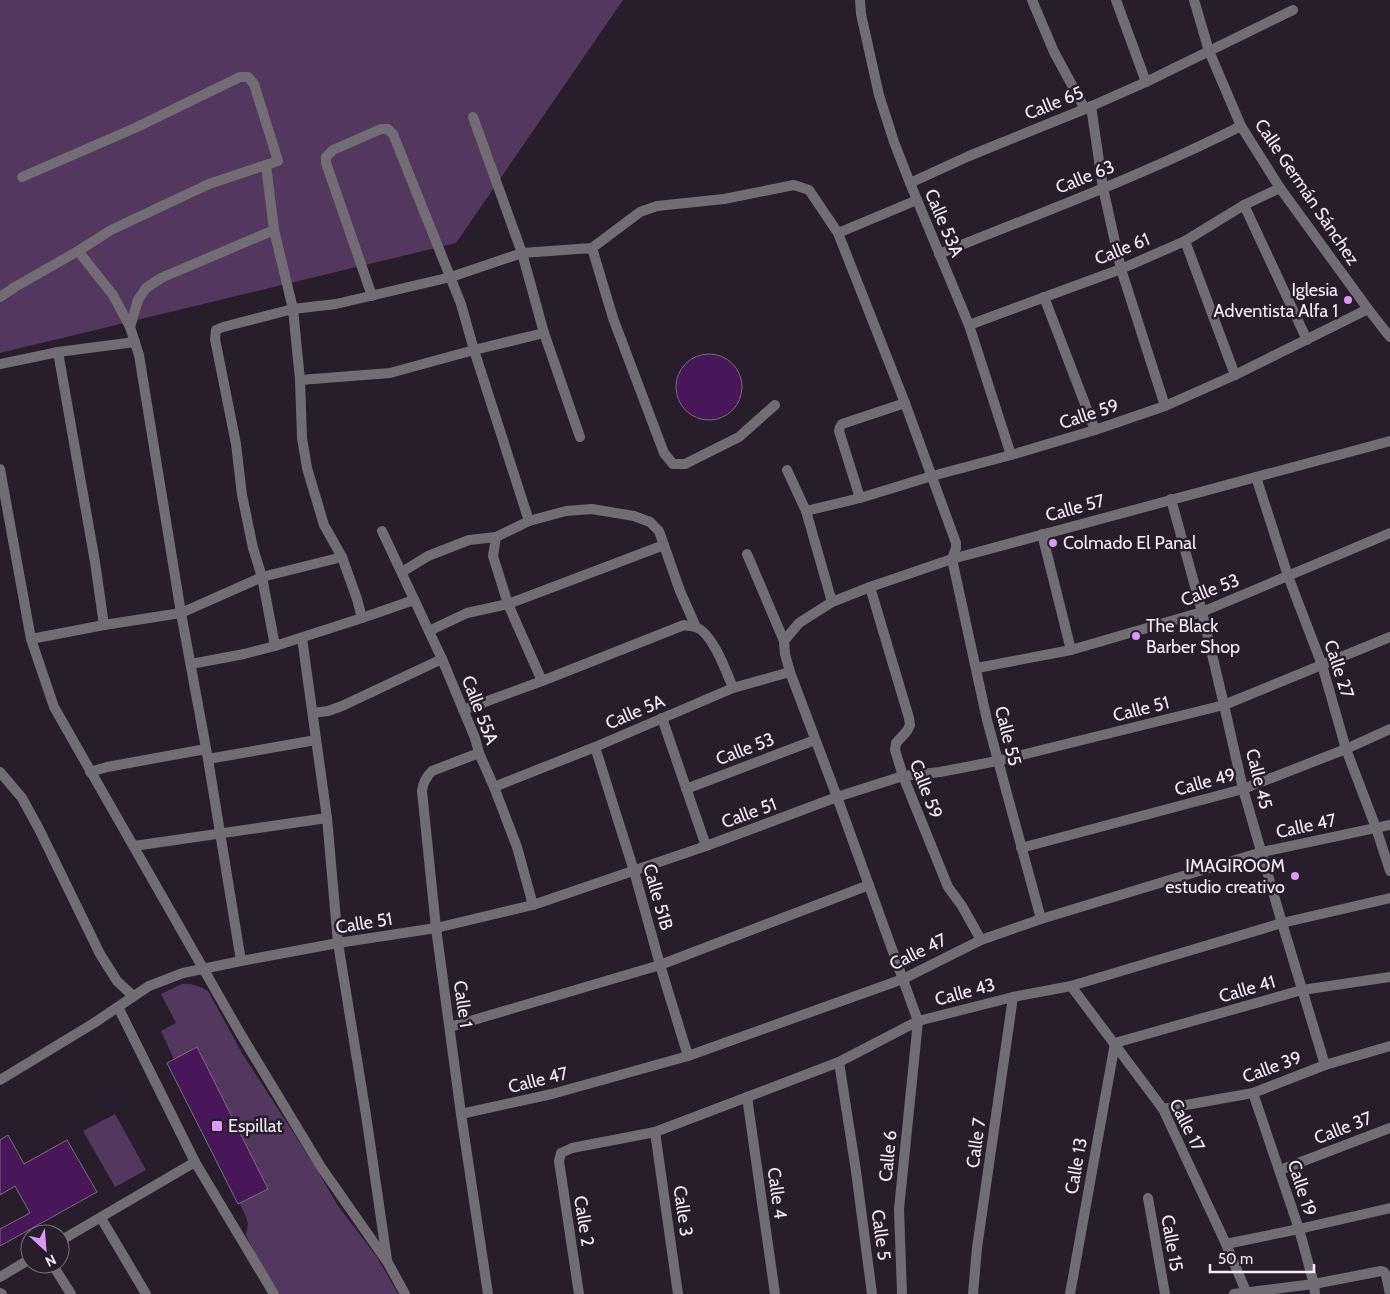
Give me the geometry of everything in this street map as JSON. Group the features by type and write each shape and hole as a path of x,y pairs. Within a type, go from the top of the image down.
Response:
{"street":[{"name":"Calle 53A","path":"860,0 861,14 878,95 910,183 969,325 1012,455"},
{"path":"1032,0 1054,52 1088,108 1121,269 1165,406"},
{"path":"1116,0 1146,82"},
{"name":"Calle Germán Sánchez","path":"1194,0 1209,51 1241,126 1280,188 1368,310 1390,336"},
{"name":"Calle 65","path":"910,183 969,156 1088,108 1146,82 1293,10"},
{"path":"0,297 112,230 209,184 278,161 254,84 248,77 240,77 135,128 22,177"},
{"path":"472,116 522,253 544,333 580,437"},
{"name":"Calle 63","path":"939,254 1103,188 1241,126"},
{"path":"372,296 326,163 326,157 333,150 381,129 388,129 393,134 461,304 529,521"},
{"path":"266,165 274,230 293,309 300,380 302,438 307,468 324,525 342,557 362,618"},
{"name":"Calle 55","path":"592,248 640,212 657,206 724,199 794,185 809,190 838,233 905,403 956,543 952,559 987,720 1040,919"},
{"name":"Calle 61","path":"969,325 1121,269 1185,241 1244,205 1280,188"},
{"path":"838,233 917,200"},
{"path":"1244,205 1308,340"},
{"path":"130,327 138,300 146,288 161,278 274,230"},
{"path":"1185,241 1235,376"},
{"path":"275,646 262,577 253,548 242,495 236,444 215,339 216,330 293,309 336,304 451,277 522,253 592,248 612,318 664,453 673,464 686,464 739,436 775,405"},
{"path":"78,251 113,295 130,327 139,355 241,961"},
{"path":"1044,296 1095,430"},
{"name":"Calle 59","path":"806,511 860,498 932,476 1012,455 1095,430 1165,406 1235,376 1368,310"},
{"path":"300,380 390,373 544,333"},
{"path":"0,364 58,352 135,342"},
{"path":"58,352 95,562 104,625"},
{"path":"860,498 839,431 840,426 905,403"},
{"name":"Calle 57","path":"784,641 799,623 832,602 952,559 1390,441"},
{"path":"0,469 31,639 54,707 240,1033 321,1167 388,1263 405,1294"},
{"path":"787,470 806,511 832,602"},
{"name":"Calle 27","path":"1256,477 1288,576 1322,665 1346,749 1390,870"},
{"name":"Calle 45","path":"1171,499 1202,612 1243,789 1326,1065"},
{"path":"402,572 428,556 469,540 496,537 529,521 566,511 592,509 634,516 650,522 659,531 680,591 696,627 706,635 718,653 733,688"},
{"name":"Calle 55A","path":"382,531 442,659 475,738 479,754 517,847 533,905"},
{"name":"Calle 53","path":"976,668 1071,650 1202,612 1390,533"},
{"path":"1042,534 1071,650"},
{"path":"496,537 493,556 508,604 542,681"},
{"path":"429,631 467,613 508,604 664,545"},
{"path":"747,554 784,641 790,672 904,979 918,1022"},
{"path":"31,639 181,613 262,577 342,557"},
{"name":"Calle 59","path":"870,587 909,718 910,724 907,731 896,743 895,750 903,776 948,887 962,906 981,940"},
{"path":"192,664 275,646 414,600"},
{"path":"463,710 684,625 696,627"},
{"name":"Calle 51","path":"0,1080 149,986 168,978 241,961 338,943 436,928 533,905 706,846 837,797 903,776 940,772 997,761 1224,705 1390,637"},
{"path":"302,638 327,818 338,943 388,1263"},
{"path":"313,713 342,706 442,659"},
{"name":"Calle 5A","path":"494,787 733,688 790,672"},
{"path":"662,718 706,846"},
{"name":"Calle 49","path":"1022,848 1243,789 1346,749 1390,729"},
{"path":"90,772 107,767 316,740"},
{"name":"Calle 53","path":"686,789 815,740"},
{"name":"Calle 51B","path":"594,747 634,871 688,1056"},
{"name":"Calle 1","path":"479,754 432,771 423,783 422,791 436,928 488,1294"},
{"path":"0,772 22,798 100,954 117,981 133,996"},
{"path":"134,846 327,818"},
{"name":"Calle 47","path":"461,1114 552,1094 688,1056 904,979 981,940 1040,919 1262,852 1390,825"},
{"path":"450,1027 660,965 869,885"},
{"name":"Calle 43","path":"561,1153 572,1148 655,1132 839,1062 918,1022 1013,997 1071,986 1282,923 1390,898"},
{"name":"Calle 41","path":"1115,1043 1302,990 1390,977"},
{"name":"Calle 17","path":"1071,986 1163,1109 1247,1293"},
{"name":"Calle 7","path":"973,1294 977,1248 1013,997"},
{"path":"118,1007 195,1162 274,1294"},
{"name":"Calle 6","path":"902,1294 899,1209 918,1022"},
{"name":"Calle 13","path":"1070,1294 1115,1043"},
{"name":"Calle 39","path":"1163,1109 1254,1093 1326,1065 1390,1046"},
{"name":"Calle 5","path":"839,1062 872,1294"},
{"name":"Calle 19","path":"1254,1093 1299,1229 1314,1289"},
{"name":"Calle 4","path":"747,1097 775,1294"},
{"name":"Calle 37","path":"1280,1170 1390,1128"},
{"name":"Calle 3","path":"655,1132 678,1294"},
{"name":"Calle 2","path":"561,1153 559,1161 579,1294"},
{"path":"70,1235 195,1162"},
{"name":"Calle 15","path":"1148,1198 1164,1294"},
{"path":"1226,1244 1390,1208"},
{"path":"101,1218 146,1294"},
{"path":"0,1277 20,1265"},
{"path":"1234,1294 1314,1289 1381,1271 1386,1275 1390,1294"},
{"path":"58,1274 71,1294"}],"shaded area":[{"path":"0,0 623,0 456,243 0,353"},
{"path":"182,984 195,985 208,991 242,1053 316,1168 338,1206 377,1257 398,1294 280,1294 246,1235 248,1224 246,1217 161,1031 176,1023 161,994"},
{"path":"115,1114 146,1170 115,1187 83,1131"}],"building":[{"path":"703,354 715,354 727,359 737,369 742,381 740,400 727,415 715,420 703,420 691,415 681,405 676,393 676,381 681,369 691,359"},
{"name":"Espillat","path":"197,1047 268,1189 238,1204 167,1063"},
{"path":"8,1135 24,1164 67,1140 97,1192 40,1224 20,1224 20,1235 0,1246 0,1229 30,1213 15,1186 0,1195 0,1140"}],"place":[{"name":"Iglesia Adventista Alfa 1","path":"1348,300"},
{"name":"Colmado El Panal","path":"1053,543"},
{"name":"The Black Barber Shop","path":"1136,636"},
{"name":"IMAGIROOM estudio creativo","path":"1295,876"},
{"name":"Espillat","path":"217,1126"}]}
